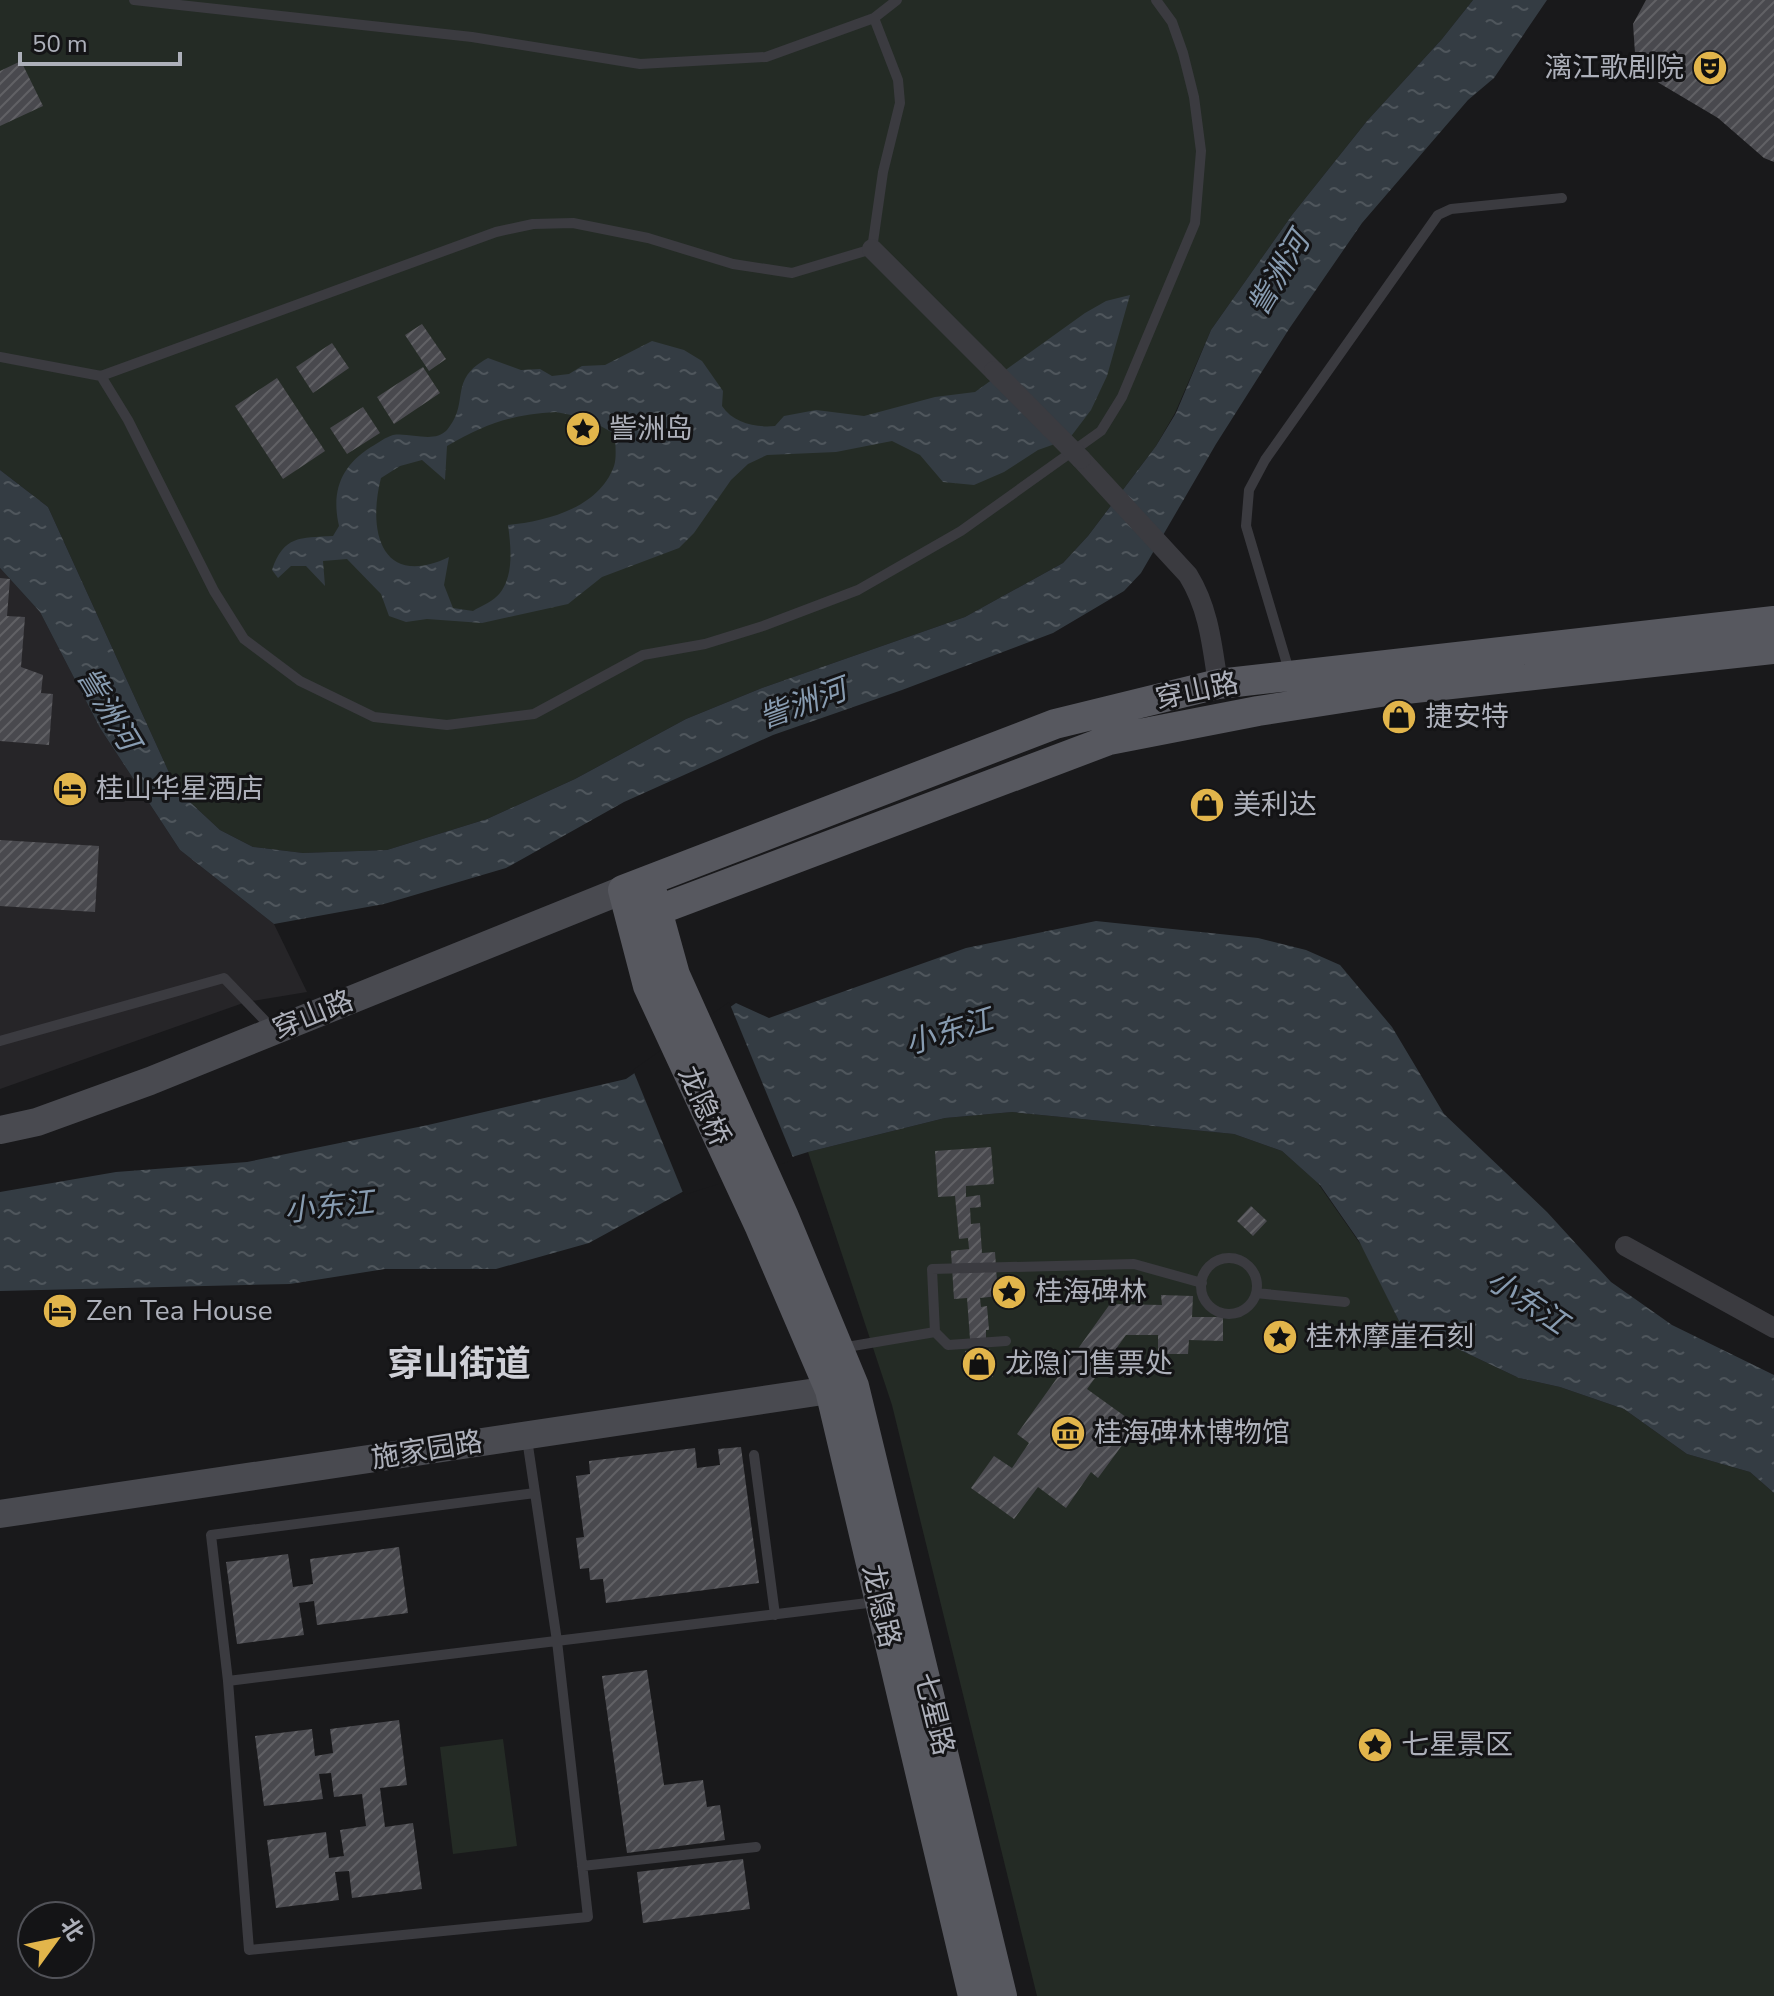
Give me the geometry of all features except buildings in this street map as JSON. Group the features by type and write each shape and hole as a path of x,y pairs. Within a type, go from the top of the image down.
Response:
{"main road":[{"name":"穿山路","path":"640,900 1055,724 1218,684 1774,621"},
{"name":"穿山路","path":"640,900 1109,740 1258,711 1387,691 1774,649"},
{"name":"龙隐桥","path":"640,900 662,980 772,1222"},
{"name":"龙隐路","path":"772,1222 839,1348 842,1388 893,1600 973,1996"},
{"name":"龙隐路","path":"772,1222 842,1388"},
{"name":"七星路","path":"893,1600 1002,1996"}],"street":[{"path":"872,249 1081,459 1188,575 1205,606 1218,684"},
{"name":"穿山路","path":"0,1130 37,1122 274,1031 640,900"},
{"path":"1625,1246 1774,1328"},
{"name":"施家园路","path":"0,1514 842,1388"}],"lane":[{"path":"134,0 472,37 640,64 766,57 874,18 897,0"},
{"path":"101,376 128,420 214,591 244,639 300,681 374,717 447,725 534,714 643,655 705,644 858,590 961,531 1101,431 1122,397 1195,223 1201,151 1194,97 1172,22 1156,0"},
{"path":"0,357 101,376 496,232 533,224 573,223 648,238 733,264 792,273 872,249 883,172 900,103 898,80 874,18"},
{"path":"1291,676 1246,526 1249,490 1265,460 1438,215 1451,209 1562,198"},
{"path":"0,1041 224,978 274,1031"},
{"path":"1233,1258 1249,1267 1257,1284 1256,1293 1246,1308 1238,1313 1220,1313 1206,1302 1202,1294 1207,1268 1214,1262 1233,1258"},
{"path":"1006,1341 948,1345 935,1332 932,1269 1134,1264 1202,1283"},
{"path":"1256,1293 1345,1302"},
{"path":"839,1348 935,1332"},
{"path":"526,1435 535,1493 557,1641 588,1917 249,1950 228,1681 211,1535 535,1493"},
{"path":"754,1455 775,1615"},
{"path":"228,1681 893,1600"},
{"path":"582,1866 756,1847"}],"shaded area":[{"name":"訾洲岛","path":"0,0 1473,0 1367,121 1292,215 1211,330 1175,413 1156,446 1088,536 1063,563 965,617 762,688 686,719 575,779 487,819 387,850 303,853 253,847 220,830 177,790 48,507 0,470"},
{"name":"桂山华星酒店","path":"0,568 40,612 100,728 180,850 274,924 307,992 246,1002 0,1089"},
{"name":"七星景区","path":"1012,1112 1234,1134 1282,1151 1317,1182 1366,1252 1399,1321 1519,1378 1560,1387 1624,1409 1687,1454 1750,1472 1774,1493 1774,1996 1037,1996 892,1405 808,1152 945,1118"},
{"path":"503,1739 517,1846 453,1854 440,1747"}],"water":[{"name":"訾洲河","path":"1473,0 1547,0 1494,78 1468,100 1362,223 1289,329 1216,444 1141,573 1124,591 1053,633 773,735 624,802 506,868 384,904 274,924 180,850 100,728 40,612 0,568 0,470 48,507 177,790 220,830 253,847 303,853 387,850 487,819 575,779 686,719 762,688 965,617 1063,563 1088,536 1156,446 1176,413 1211,330 1292,215 1367,121"},
{"path":"1130,295 1107,376 1091,410 1069,439 1038,450 1004,472 974,485 943,482 920,455 892,441 836,452 767,455 748,464 731,480 694,533 679,548 602,577 568,604 482,623 427,619 406,622 389,616 381,594 347,559 323,561 325,586 306,566 291,566 278,578 272,570 288,544 302,538 333,536 339,526 336,502 341,480 361,454 393,435 429,437 447,430 458,410 463,383 475,366 488,358 521,370 540,369 552,376 569,374 582,366 605,365 652,341 684,350 702,361 723,391 722,406 732,417 753,425 775,426 784,416 816,410 864,416 935,397 975,392 1106,301","holes":["556,412 586,418 615,434 615,462 607,480 597,492 570,510 539,520 508,525 508,578 500,593 491,601 473,611 453,608 444,585 449,557 426,565 408,566 394,560 385,550 376,518 381,478 400,466 422,460 445,480 447,446 499,422 525,415"]},
{"name":"小东江","path":"1096,921 1258,938 1306,950 1340,965 1392,1027 1444,1114 1547,1212 1611,1282 1672,1325 1774,1375 1774,1493 1750,1472 1687,1454 1624,1409 1560,1387 1519,1378 1399,1321 1359,1241 1320,1185 1282,1151 1234,1134 1012,1112 945,1118 808,1152 684,1191 589,1243 496,1269 385,1269 290,1284 0,1291 0,1192 116,1172 247,1162 428,1125 626,1079 736,1003 769,1018 966,948"}],"pier":[{"path":"729,1002 794,1160 684,1195 633,1070"}],"place":[{"name":"漓江歌剧院","path":"1710,68"},
{"name":"訾洲岛","path":"583,429"},
{"name":"捷安特","path":"1399,717"},
{"name":"桂山华星酒店","path":"70,789"},
{"name":"美利达","path":"1207,805"},
{"name":"桂海碑林","path":"1009,1292"},
{"name":"Zen Tea House","path":"60,1311"},
{"name":"桂林摩崖石刻","path":"1280,1337"},
{"name":"龙隐门售票处","path":"979,1364"},
{"name":"桂海碑林博物馆","path":"1068,1433"},
{"name":"七星景区","path":"1375,1745"}],"district":[{"name":"穿山街道","path":"459,1364"}]}
